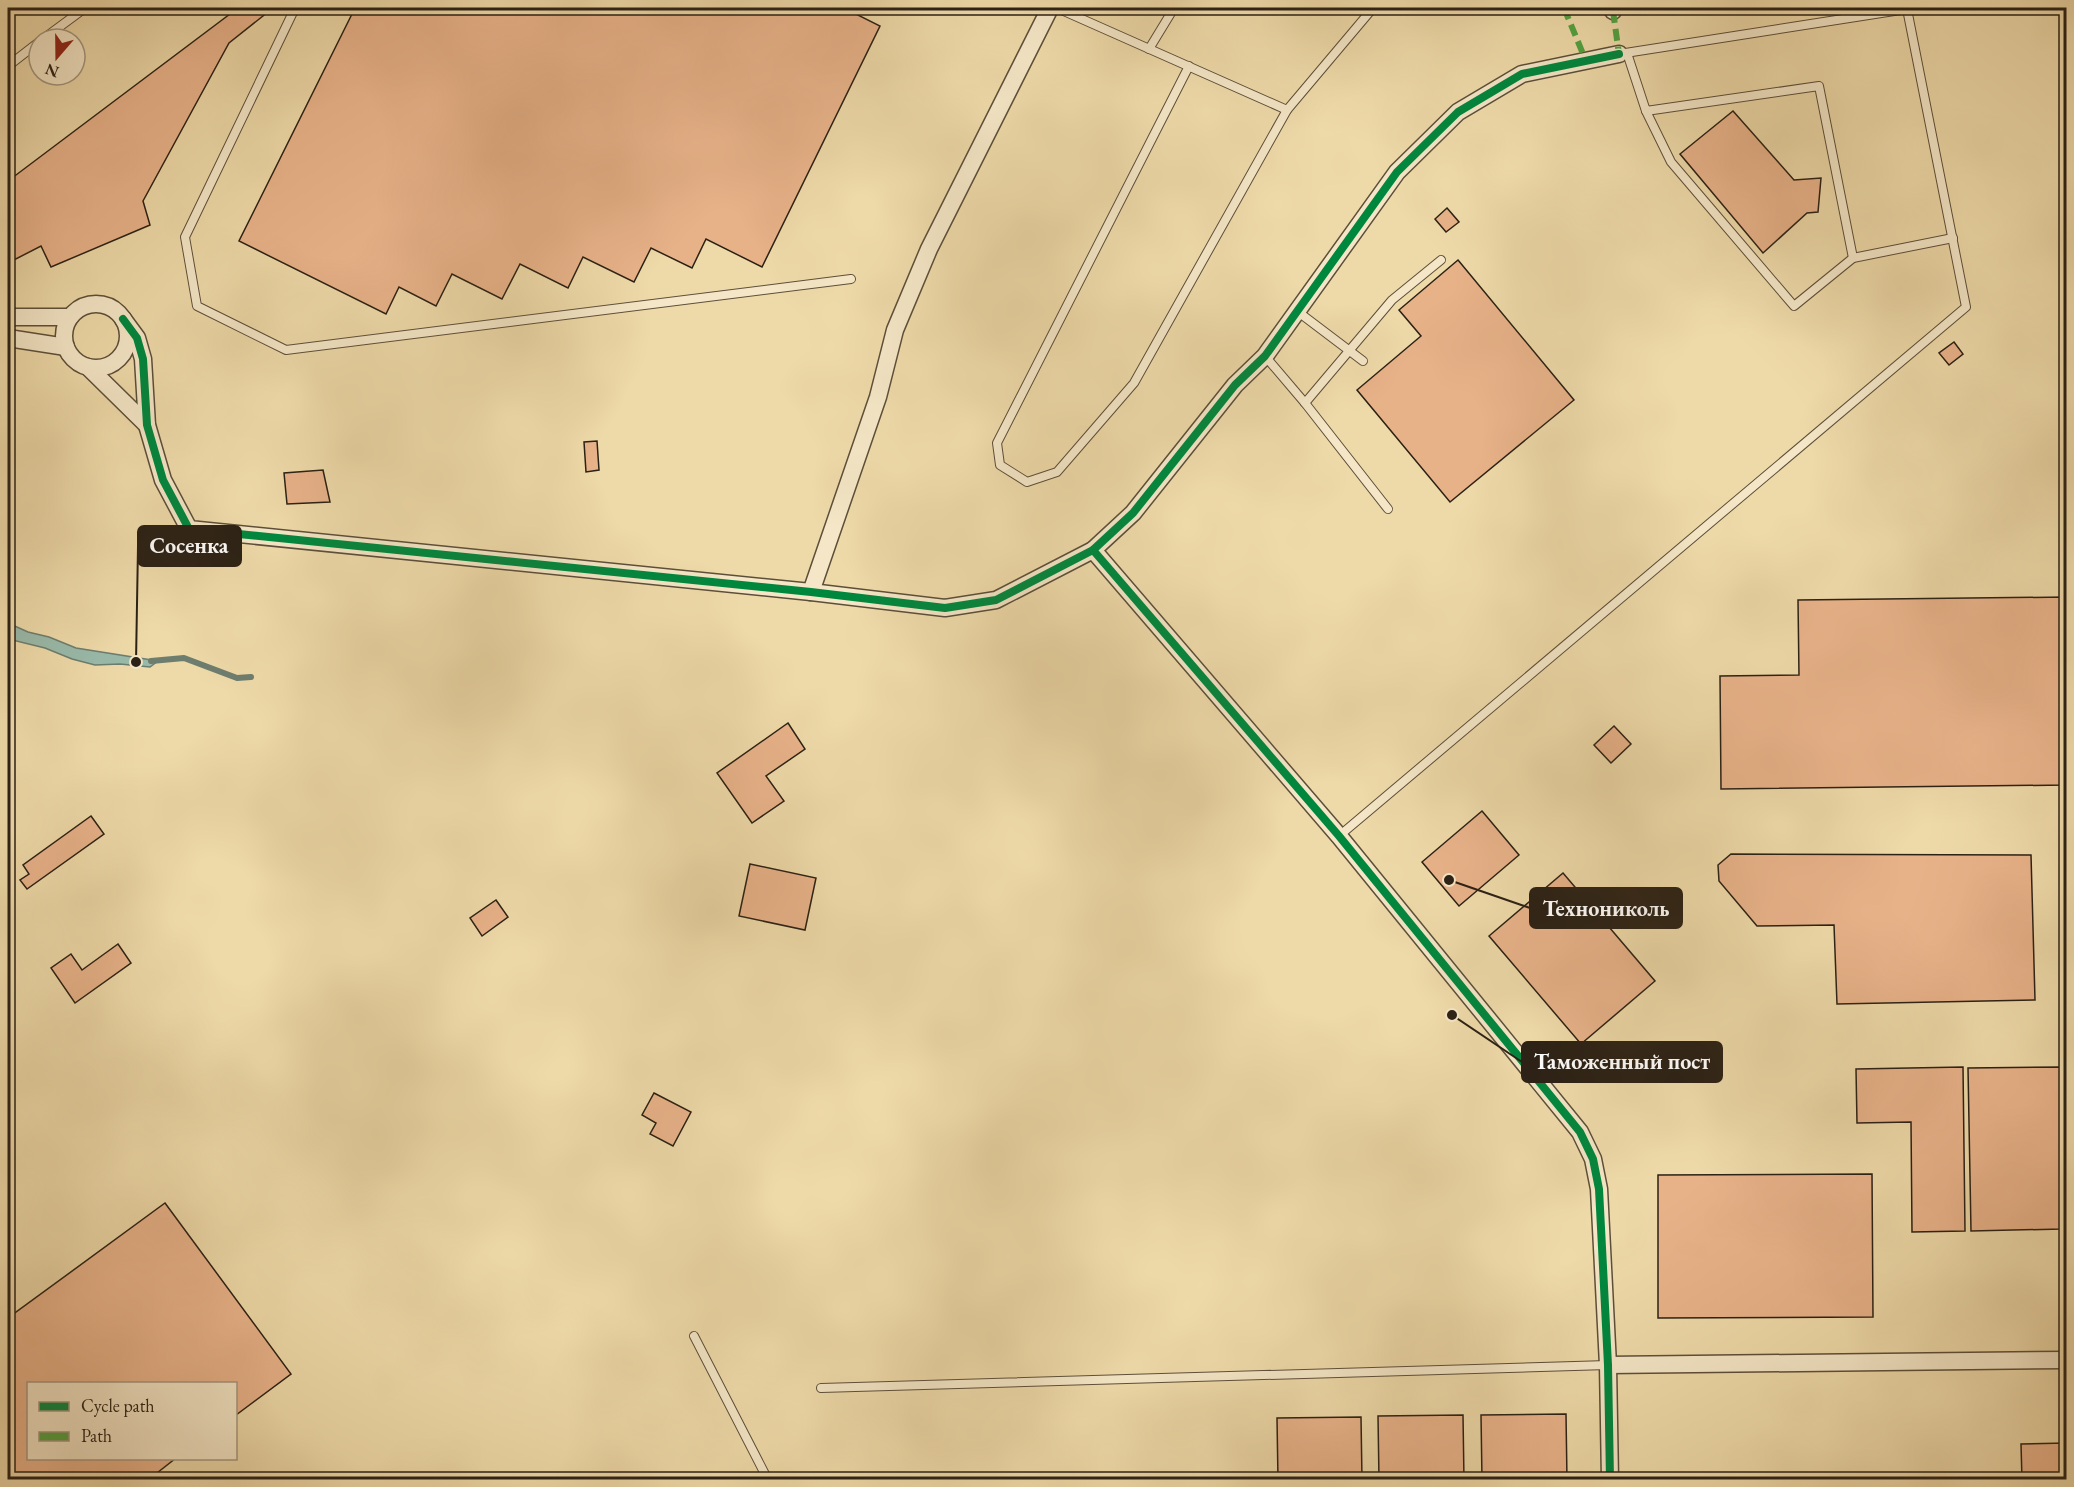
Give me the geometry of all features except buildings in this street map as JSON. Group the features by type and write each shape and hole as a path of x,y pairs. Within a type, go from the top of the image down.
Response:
{"street":[{"path":"811,592 878,397 895,330 929,249 1050,8"},
{"path":"147,425 88,367 72,358 63,334 70,317 79,309 97,304 109,307 123,319 137,338 143,359 147,425 163,480 189,529 811,592 945,608 996,600 1093,550 1133,513 1235,385 1265,356 1397,172 1458,112 1522,75 1623,53"},
{"path":"8,317 70,317"},
{"path":"88,367 107,366 122,355 128,337 123,319"},
{"path":"8,338 66,347"},
{"path":"1093,550 1339,836 1580,1132 1593,1159 1599,1189 1608,1365 1610,1479"},
{"path":"1608,1365 2067,1360"}],"lane":[{"path":"59,27 85,8"},
{"path":"295,8 185,237 197,306 256,336 286,350 851,279"},
{"path":"1057,8 1287,110"},
{"path":"1149,49 1174,8"},
{"path":"1190,66 997,443 1000,465 1027,482 1057,472 1134,383 1287,110 1373,8"},
{"path":"1339,836 1966,308 1953,238 1907,9 1623,53 1646,111 1671,162 1794,306 1853,258 1953,238"},
{"path":"8,66 27,51"},
{"path":"1646,111 1819,86 1853,258"},
{"path":"1305,403 1392,300 1441,260"},
{"path":"1296,310 1363,361"},
{"path":"1265,356 1388,509"},
{"path":"694,1336 768,1479"},
{"path":"821,1388 1608,1365"}],"shaded area":[{"path":"8,623 76,648 158,661 150,667 120,664 95,665 45,648 8,639"}],"waterway":[{"path":"151,661 184,658 237,678 251,677"}],"marked path":[{"path":"1564,8 1586,61"},
{"path":"1613,11 1619,54"}],"cycle path":[{"path":"123,319 137,338 143,359 147,425 163,480 189,529 811,592 945,608 996,600 1093,550 1133,513 1235,385 1265,356 1397,172 1458,112 1522,74 1619,54"},
{"path":"1093,550 1339,836 1580,1132 1593,1159 1599,1189 1608,1365 1610,1480"}],"place":[{"name":"Сосенка","path":"136,662"},
{"name":"Технониколь","path":"1449,880"},
{"name":"Таможенный пост","path":"1452,1015"}]}
